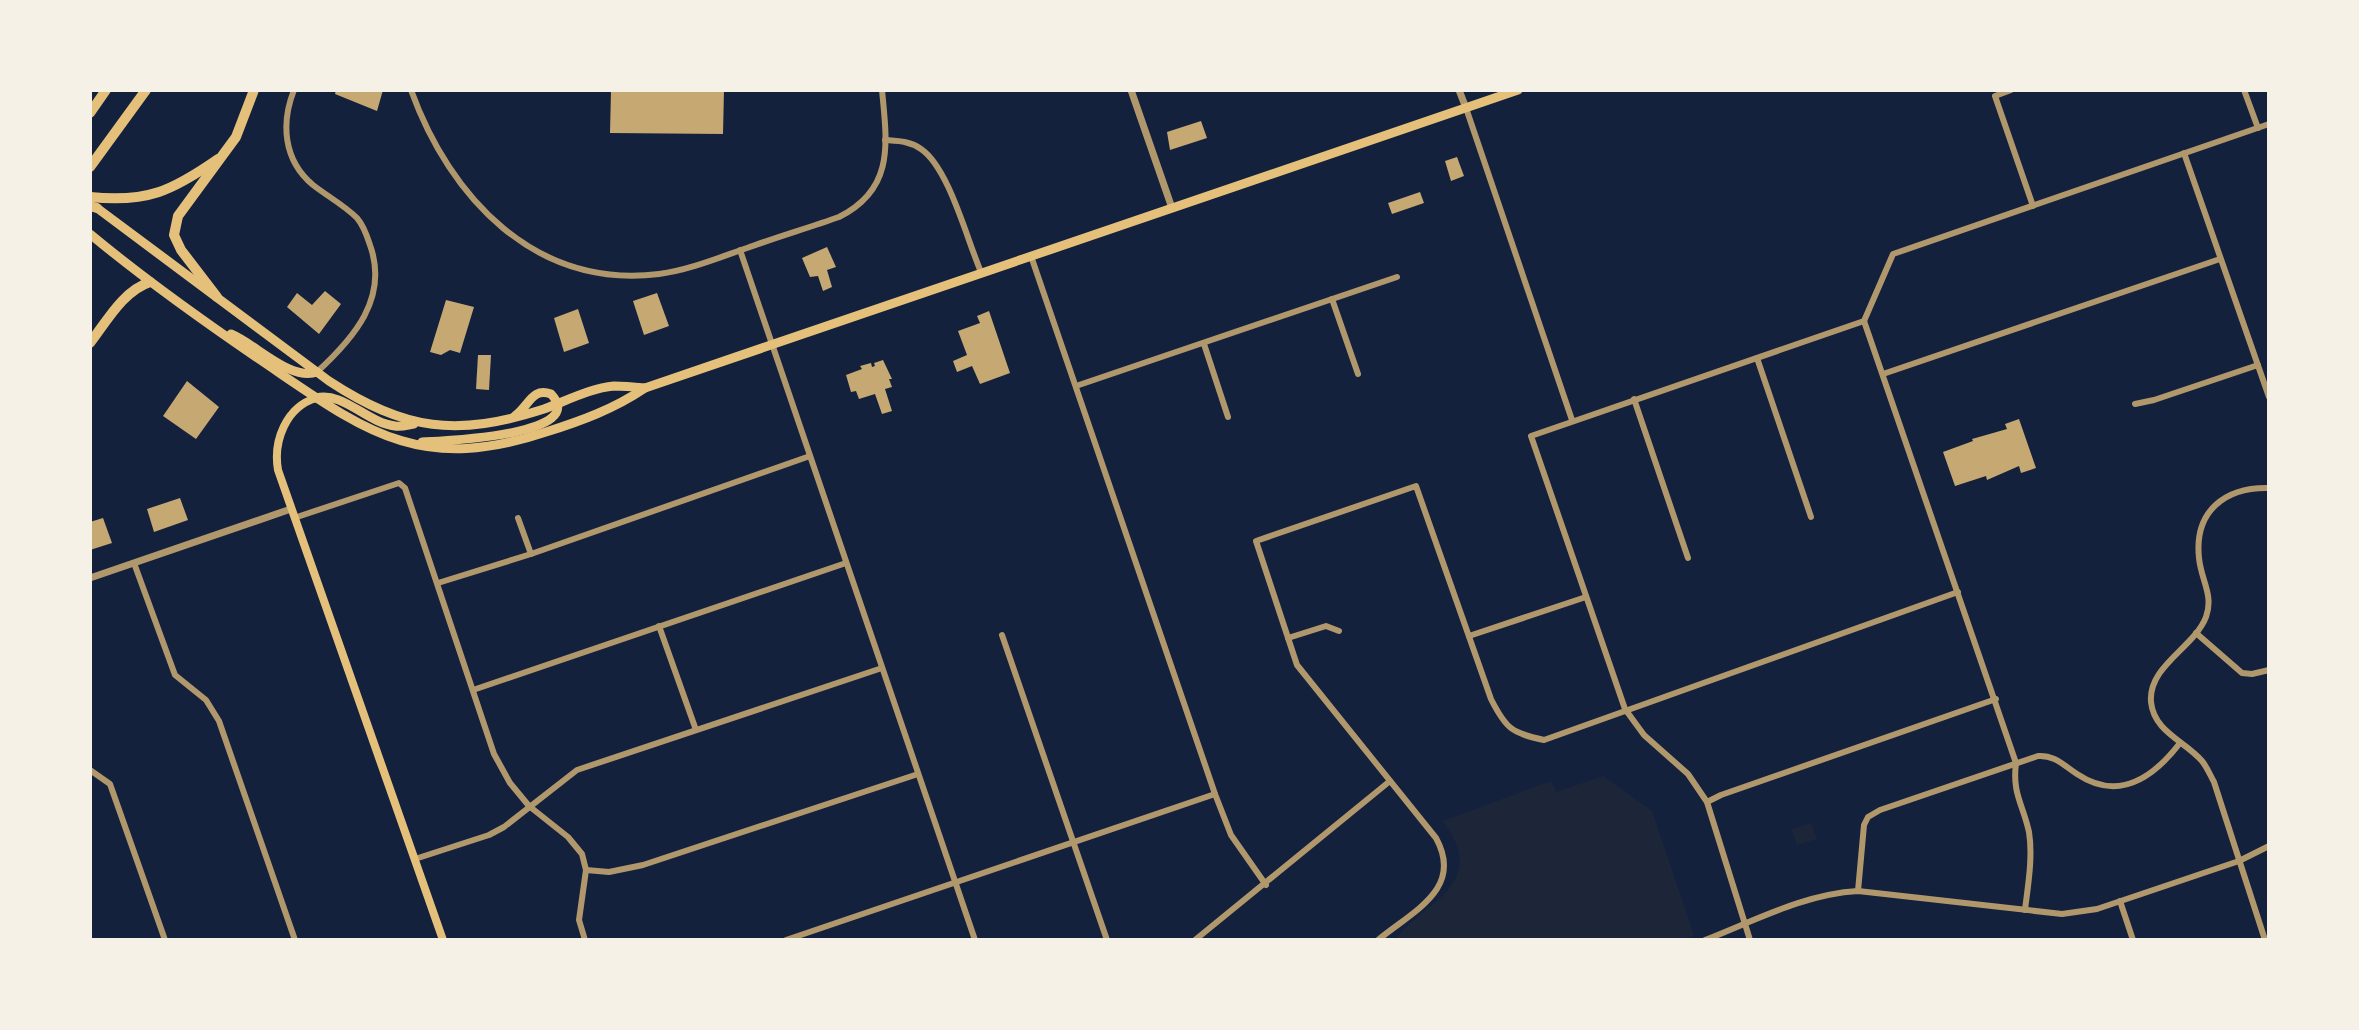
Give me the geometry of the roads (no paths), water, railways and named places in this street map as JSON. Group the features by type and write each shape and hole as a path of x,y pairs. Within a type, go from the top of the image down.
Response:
{"highway":[{"path":"90,113 106,90"},
{"path":"90,167 146,90"},
{"path":"217,297 181,250 174,235 178,216 226,154 245,118 254,90"},
{"path":"92,204 159,193 182,184 226,154"},
{"path":"90,343 126,296 150,282"}],"main road":[{"path":"90,234 150,282 314,399 366,428 411,443 457,449 509,444 619,406 645,388 1518,90"},
{"path":"92,204 317,372 364,403 389,414 421,423 466,427 507,421 612,386 645,388"},
{"path":"210,325 249,342 292,371 317,372"},
{"path":"411,443 482,438 514,432 551,419 557,412 558,404 551,394 539,392 507,421"},
{"path":"421,423 396,427 364,415 332,396 314,399 301,404 293,412 277,444 278,470 443,940"}],"street":[{"path":"294,90 286,111 285,130 294,161 309,182 359,220 367,235 376,268 374,296 368,313 317,372"},
{"path":"411,90 436,143 469,196 500,227 537,252 570,266 595,272 640,275 684,269 839,217 854,208 869,195 884,165 882,90"},
{"path":"1131,90 1172,208"},
{"path":"1459,90 1572,420"},
{"path":"2011,90 1995,96 2033,206"},
{"path":"2244,90 2258,128"},
{"path":"2025,910 2029,832 2014,785 2016,763 1864,321 1893,254 2269,124"},
{"path":"885,140 916,146 936,164 951,192 981,272"},
{"path":"2184,153 2269,397"},
{"path":"740,250 975,940"},
{"path":"1031,256 1215,794 1231,835 1266,885"},
{"path":"1883,374 2220,259"},
{"path":"1076,386 1397,277"},
{"path":"1332,299 1358,374"},
{"path":"1750,940 1707,802 1688,774 1644,735 1625,709 1531,436 1864,321"},
{"path":"1204,344 1228,417"},
{"path":"1757,358 1811,517"},
{"path":"2135,404 2258,365"},
{"path":"1634,399 1688,558"},
{"path":"438,583 531,554 810,456"},
{"path":"90,578 292,513 399,483 405,488 494,754 510,783 529,806 568,837 582,854 586,870 579,920 585,940"},
{"path":"1378,940 1432,896 1443,882 1446,868 1443,852 1436,838 1297,665 1256,541 1416,486 1491,699 1503,723 1518,734 1544,740 1958,592"},
{"path":"2265,940 2214,782 2202,761 2164,730 2155,717 2151,689 2157,676 2202,625 2209,606 2209,591 2199,562 2201,528 2209,513 2223,498 2240,489 2269,488"},
{"path":"518,518 531,554"},
{"path":"134,563 175,675 206,700 219,721 295,940"},
{"path":"473,690 846,563"},
{"path":"1469,636 1586,597"},
{"path":"659,626 696,730"},
{"path":"1288,638 1326,626 1339,631"},
{"path":"2196,633 2242,673 2269,670"},
{"path":"1002,635 1107,940"},
{"path":"415,859 489,835 504,827 577,770 882,668"},
{"path":"1707,802 1996,699"},
{"path":"1858,891 1864,825 1868,817 1880,810 2038,756 2049,755 2098,785 2115,786 2154,773 2180,743"},
{"path":"90,770 110,784 165,940"},
{"path":"586,870 609,872 643,865 918,774"},
{"path":"1195,940 1390,781"},
{"path":"786,940 1215,794"},
{"path":"1705,940 1817,896 1858,891 2062,914 2097,909 2239,861 2269,846"},
{"path":"2120,901 2133,940"}]}
